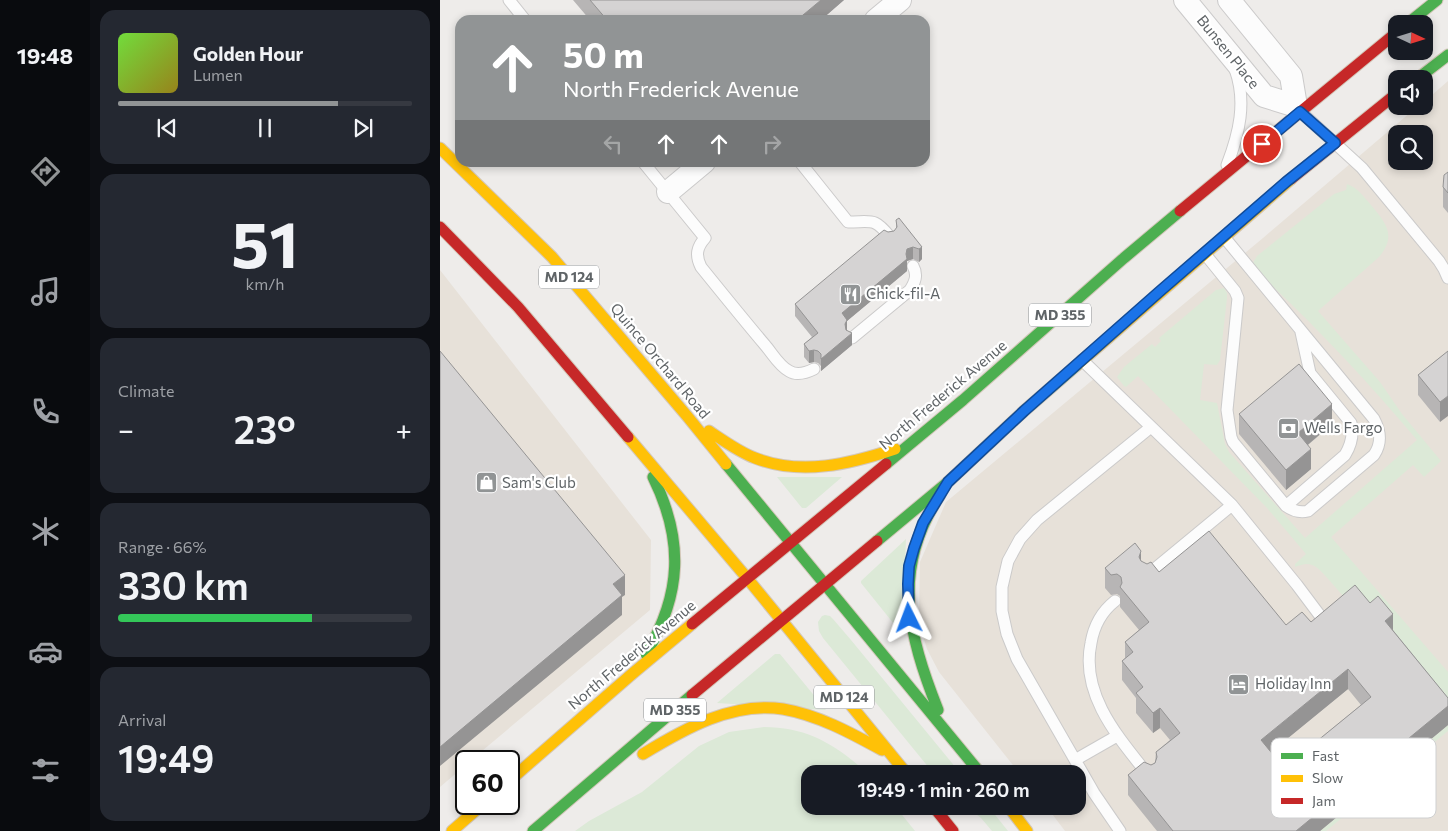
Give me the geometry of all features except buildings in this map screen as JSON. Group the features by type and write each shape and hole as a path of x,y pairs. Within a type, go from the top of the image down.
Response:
{"main road":[{"path":"1419,15 1437,0"},
{"name":"North Frederick Avenue","path":"520,771 632,674 963,400 1124,258 1222,178 1298,109 1388,39"},
{"path":"1429,70 1448,55"},
{"name":"MD 355","path":"533,831 781,620 948,482 1024,411 1286,182 1388,100"},
{"name":"Quince Orchard Road","path":"440,148 455,163"},
{"name":"Quince Orchard Road","path":"460,167 552,257 687,416 824,584"},
{"name":"MD 124","path":"440,227 518,306 747,578 900,765"},
{"path":"687,416 735,448 762,461 792,467 828,467 874,456 908,445"},
{"path":"632,674 653,643 665,619 673,592 675,567 674,542 664,502 642,453"},
{"path":"947,732 929,688 914,641 909,618 908,584 912,557 923,523 948,482"},
{"name":"MD 124","path":"824,584 974,765"},
{"path":"551,816 608,777 674,736 703,722 741,710 769,708 802,714 860,738 892,755"},
{"path":"452,831 470,815"},
{"path":"940,815 953,831"},
{"path":"1015,815 1027,831"}],"street":[{"path":"882,15 900,0"},
{"name":"Bunsen Place","path":"1185,0 1264,96 1298,109"},
{"path":"1229,0 1291,76 1298,109"},
{"path":"668,192 698,167"}],"lane":[{"path":"509,0 521,15"},
{"path":"1222,178 1235,143 1241,98 1238,78 1229,53"},
{"path":"1298,109 1362,168 1439,261 1448,278"},
{"path":"647,167 705,238 699,244 697,252 697,260 701,267 770,352 789,372 806,374 814,369"},
{"path":"804,167 848,222 877,223 890,237"},
{"path":"1205,254 1235,291 1238,298 1226,410 1233,442 1286,506 1299,512 1312,510 1370,459 1377,450 1380,438 1379,428 1374,419 1224,237"},
{"path":"852,338 910,290 916,276 913,266"},
{"path":"1286,506 1345,455 1352,439 1351,423 1310,372 1301,331"},
{"path":"1082,360 1232,505 1297,584 1324,621"},
{"path":"1120,831 1094,793 1017,659 1007,634 1002,612 1002,587 1008,562 1020,539 1037,520 1151,426"},
{"path":"1146,576 1232,505"},
{"path":"1115,601 1106,608 1098,619 1093,632 1089,660 1090,675 1098,702 1118,736 1150,777"},
{"path":"1075,760 1118,736"}],"shaded area":[{"path":"1448,81 1448,831 1065,831 1053,815 1086,815 1086,765 1013,765 939,672 927,649 919,623 920,562 946,502 1388,132 1388,170 1433,170 1433,125 1396,125 1407,115 1433,115 1433,94"},
{"name":"Sam's Club","path":"440,270 651,540 650,610 483,750 455,750 455,774 440,787"}],"green space":[{"path":"1347,184 1360,193 1381,218 1387,230 1387,243 1379,257 1318,311 1380,382 1402,414 1441,461 1424,477 1413,465 1331,537 1448,672 1448,717 1320,570 1311,564 1295,567 1295,564 1306,554 1267,508 1138,376 1126,387 1117,377 1124,367 1152,344 1155,347 1161,341 1159,338 1216,290 1224,288 1227,298 1220,360 1217,365 1204,364 1200,400 1217,403 1225,444 1229,452 1305,538 1417,440 1337,350 1251,266 1257,256 1334,194 1346,190"},
{"path":"777,477 842,477 806,508 802,508"},
{"path":"906,539 902,634 861,581"},
{"path":"822,616 830,616 954,765 927,765 823,638 819,631 818,622"},
{"path":"775,654 780,654 826,710 717,703"},
{"path":"1448,725 1448,731 1436,741 1436,738 1432,738"},
{"path":"764,727 794,730 808,734 833,746 857,765 801,765 801,815 902,815 915,831 575,831 589,821 642,792 699,746 729,732"},
{"path":"977,815 995,815 1008,831 992,831"},
{"path":"1336,818 1342,818 1326,831 1320,831"}],"traffic: fast":[{"path":"1418,15 1437,0"},
{"path":"1429,70 1448,55"},
{"path":"886,464 963,400 1180,211"},
{"path":"877,541 948,482 1024,411 1077,365"},
{"path":"726,464 974,765"},
{"path":"646,654 667,610 675,567 670,523 653,477"},
{"path":"938,710 919,655 909,602 910,576 915,549 925,522 940,495"},
{"path":"533,831 692,695"}],"traffic: slow":[{"path":"440,148 455,163"},
{"path":"460,167 552,257 726,464"},
{"path":"1077,365 1291,179"},
{"path":"709,431 749,456 790,466 825,466 861,459 895,449"},
{"path":"628,437 747,578 900,765"},
{"path":"520,771 692,624"},
{"path":"643,754 675,735 710,719 746,709 764,708 783,709 822,720 882,750"},
{"path":"452,831 470,815"},
{"path":"1015,815 1027,831"}],"traffic: jam":[{"path":"1180,211 1388,40"},
{"path":"1291,179 1388,100"},
{"path":"440,227 518,307 628,437"},
{"path":"692,624 886,464"},
{"path":"692,695 877,541"},
{"path":"940,815 953,831"}],"place":[{"name":"Chick-fil-A","path":"850,294"},
{"name":"Wells Fargo","path":"1288,428"},
{"name":"Sam's Club","path":"486,483"},
{"name":"Holiday Inn","path":"1239,684"}],"route":[{"path":"909,618 909,566 914,548 923,523 948,482 1024,411 1159,292 1286,182 1335,143 1300,112 1262,144"}]}
